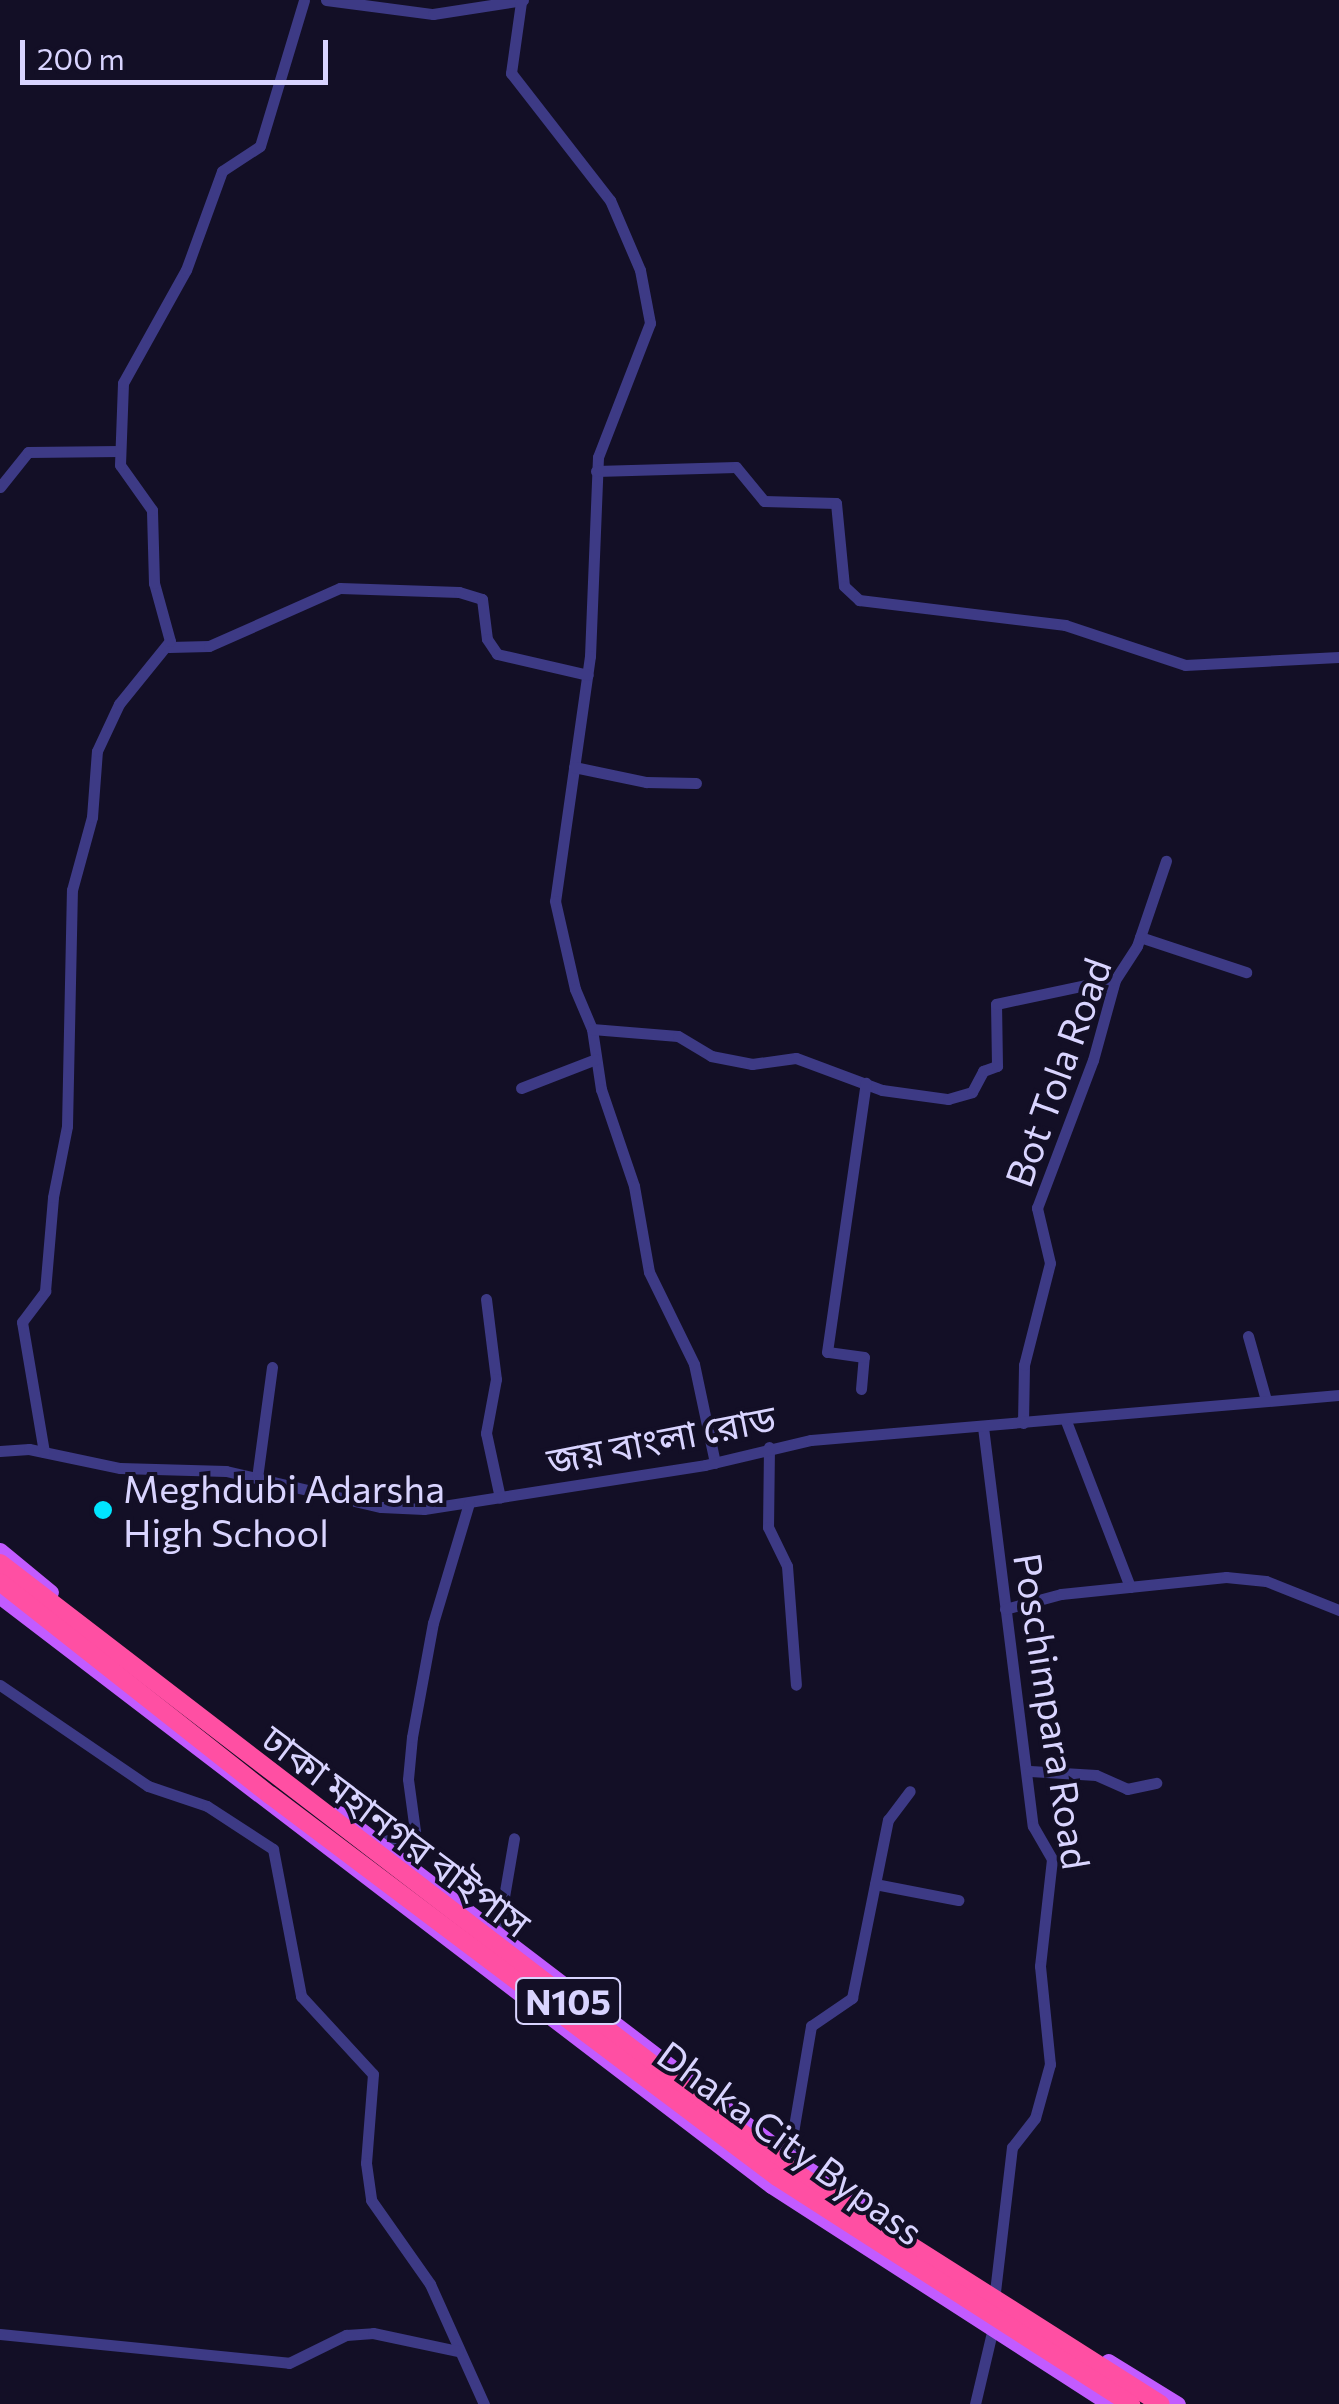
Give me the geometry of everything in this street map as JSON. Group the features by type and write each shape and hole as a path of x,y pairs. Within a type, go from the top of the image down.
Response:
{"highway":[{"name":"ঢাকা মহানগর বাইপাস","path":"0,1563 784,2165 1160,2404"},
{"name":"Dhaka City Bypass","path":"0,1582 270,1795 778,2177 1131,2404"}],"main road":[{"path":"0,1550 789,2156 996,2292 1178,2404"},
{"path":"0,1597 711,2142 992,2332 1109,2404"}],"street":[{"path":"169,647 154,582 152,510 127,482 120,451 127,370 186,270 222,171 260,146 304,0"},
{"path":"326,0 432,14 464,4 522,1 512,74 610,200 640,270 650,322 596,471 588,675 555,901 571,974 592,1029 596,1059 634,1186 649,1272 694,1364 715,1463"},
{"path":"0,487 28,452 120,451"},
{"path":"596,471 736,467 764,501 836,502 844,586 859,600 1065,624 1185,666 1339,657"},
{"path":"44,1452 22,1322 45,1291 52,1197 67,1126 72,890 92,817 97,751 130,687 169,647 209,646 340,588 459,592 482,599 487,638 497,654 588,675"},
{"path":"574,767 646,782 696,783"},
{"name":"Bot Tola Road","path":"1023,1423 1024,1364 1050,1263 1036,1208 1093,1060 1113,987 1140,937 1166,861"},
{"path":"1140,937 1246,972"},
{"path":"592,1029 678,1036 711,1056 752,1064 796,1058 866,1083 920,1096 967,1095 998,1062 996,1004 1084,985 1113,987"},
{"path":"520,1088 596,1059"},
{"path":"861,1389 865,1358 827,1352 866,1083"},
{"path":"486,1299 496,1379 486,1430 500,1498"},
{"path":"1248,1336 1266,1400"},
{"path":"257,1478 272,1368"},
{"name":"জয় বাংলা রোড","path":"0,1451 44,1452 120,1468 200,1469 394,1509 470,1503 715,1463 769,1446 1339,1396"},
{"path":"1066,1421 1130,1587"},
{"name":"Poschimpara Road","path":"983,1427 1030,1771 1033,1826 1052,1860 1040,1966 1050,2064 1035,2118 1012,2146 996,2292"},
{"path":"769,1446 768,1527 781,1542 787,1566 796,1685"},
{"path":"379,1843 415,1831 408,1779 412,1736 433,1623 470,1503"},
{"path":"1005,1609 1052,1595 1226,1577 1266,1580 1339,1610"},
{"path":"0,1684 148,1786 207,1806 274,1849 300,1996 372,2074 366,2188 388,2231 430,2284 484,2404"},
{"path":"1030,1771 1096,1775 1126,1789 1156,1783"},
{"path":"789,2156 810,2026 852,1998 888,1820 910,1791"},
{"path":"498,1932 514,1838"},
{"path":"875,1884 958,1900"},
{"path":"975,2404 992,2332"},
{"path":"0,2334 289,2363 346,2335 372,2333 458,2351"}],"place":[{"name":"Meghdubi Adarsha High School","path":"103,1510"}]}
